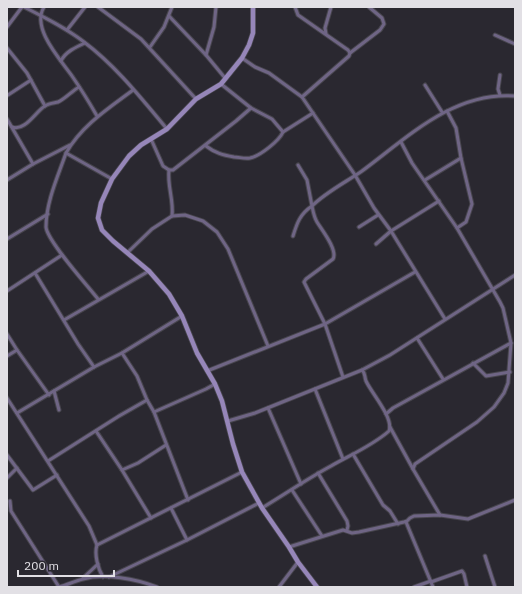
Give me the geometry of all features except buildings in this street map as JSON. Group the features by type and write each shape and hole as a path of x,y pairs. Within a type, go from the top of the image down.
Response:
{"street":[{"path":"7,27 23,7 67,30 105,60 166,129"},
{"path":"44,7 41,16 44,33 51,47 79,86 97,116"},
{"path":"67,30 85,7"},
{"path":"98,7 150,47 196,99"},
{"path":"150,47 169,16 172,7"},
{"path":"206,55 214,27 216,7"},
{"path":"253,7 253,33 242,58 221,84 196,99 166,129 141,145 129,156 112,179 101,202 98,218 102,230 112,241 149,271 169,294 182,316 197,353 215,384 222,401 242,472 261,505 298,562 317,587"},
{"path":"294,7 298,15 348,50 350,53"},
{"path":"326,36 324,28 331,7"},
{"path":"302,97 349,56 350,53 382,27 384,24 383,19 372,8"},
{"path":"169,16 206,55 225,78"},
{"path":"495,35 515,44"},
{"path":"61,61 67,53 85,43"},
{"path":"7,48 31,80 45,106"},
{"path":"242,58 255,67 269,73 302,97 356,175 378,215 390,231 445,319"},
{"path":"500,75 498,89 500,95"},
{"path":"8,95 31,80"},
{"path":"221,84 251,108 272,119 284,132"},
{"path":"12,127 16,128 22,126 32,119 45,106 59,102 79,86"},
{"path":"425,86 442,112"},
{"path":"98,299 62,255 48,234 46,228 49,202 66,153 72,144 97,116 133,90"},
{"path":"293,236 304,212 442,112 473,101 500,95 515,96"},
{"path":"151,139 163,166 169,170 173,170 206,146 251,108"},
{"path":"447,111 456,128 461,158 472,204 466,222 457,228"},
{"path":"206,146 215,153 224,156 251,158 276,142 284,132 313,113"},
{"path":"7,119 33,164"},
{"path":"401,142 412,163 457,228 493,290 502,308 510,343 510,371 508,383 504,393 494,407 477,422 415,464 413,469"},
{"path":"7,180 33,164 72,144"},
{"path":"66,153 112,179"},
{"path":"425,180 461,158"},
{"path":"298,165 307,180 317,222 335,256 333,260 304,282 325,324 343,377"},
{"path":"169,170 172,216"},
{"path":"376,244 390,231 439,201"},
{"path":"7,239 48,214"},
{"path":"127,253 152,229 172,216 185,215 203,221 217,232 228,249 268,346"},
{"path":"359,227 378,215"},
{"path":"7,291 62,255"},
{"path":"64,320 98,299 149,271"},
{"path":"207,371 325,324 415,272"},
{"path":"35,273 78,344 94,367"},
{"path":"228,421 268,408 362,370 390,356 515,275"},
{"path":"17,413 94,367 122,353 182,316"},
{"path":"7,334 49,395"},
{"path":"417,338 443,380"},
{"path":"386,414 393,408 510,343"},
{"path":"7,356 17,350"},
{"path":"122,353 137,376 147,400 154,412 188,500"},
{"path":"473,363 486,376 515,370"},
{"path":"362,370 366,374 367,381 386,414 390,427 440,515"},
{"path":"154,412 215,384"},
{"path":"315,389 343,459"},
{"path":"54,391 59,410"},
{"path":"7,398 89,526 97,545 96,549 98,564 103,577"},
{"path":"48,461 147,400"},
{"path":"268,408 301,484"},
{"path":"109,577 292,490 385,434 389,431 390,427"},
{"path":"96,431 151,518"},
{"path":"122,470 138,463 166,446"},
{"path":"353,454 383,505 390,511 398,524"},
{"path":"7,455 33,490 57,475"},
{"path":"7,478 17,468"},
{"path":"97,545 242,472"},
{"path":"318,473 347,521 347,530"},
{"path":"292,490 322,536"},
{"path":"289,547 337,532 347,530 352,533 398,524 406,522 414,516 440,515 468,519 515,500"},
{"path":"10,501 11,511 59,587 83,578 103,577 123,577 157,587"},
{"path":"171,508 187,540"},
{"path":"406,522 433,587"},
{"path":"485,556 495,587"},
{"path":"279,587 298,562"},
{"path":"83,578 98,564"},
{"path":"414,587 462,571 467,587"},
{"path":"138,581 138,587"}]}
